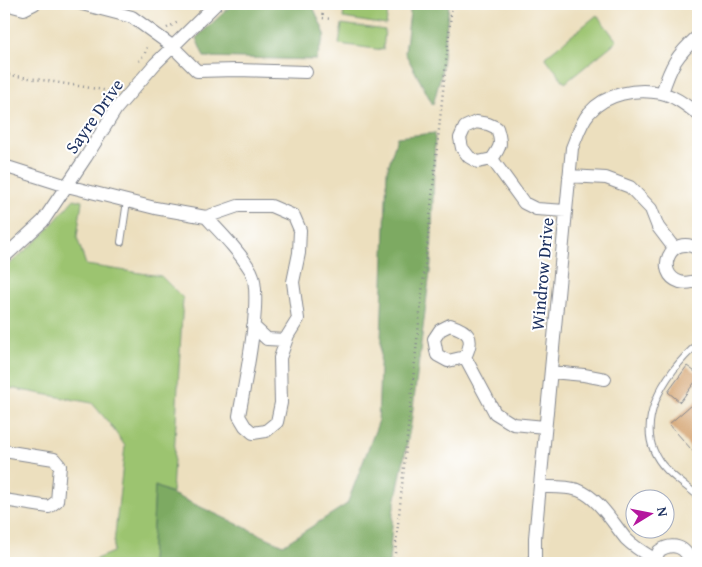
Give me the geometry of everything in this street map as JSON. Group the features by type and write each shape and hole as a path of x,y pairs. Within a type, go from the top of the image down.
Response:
{"street":[{"path":"5,4 24,9 34,4"},
{"path":"82,4 132,17 172,46 197,71 306,72"},
{"name":"Sayre Drive","path":"4,257 44,221 116,108 172,46 216,4"},
{"path":"662,93 673,64 681,51 698,36"},
{"name":"Windrow Drive","path":"535,563 535,538 572,148 589,113 602,102 618,95 638,91 662,93 682,101 698,114"},
{"path":"492,159 524,203 536,209 566,211"},
{"path":"4,166 67,186 155,208 206,217 238,206 271,206 294,216 300,230 299,253 293,282 298,319 286,340 280,358 281,403 277,422 266,431 253,434 239,416 256,308 252,273 234,248 206,217"},
{"path":"569,176 606,178 630,187 651,209 658,227 674,248"},
{"path":"698,248 686,244 674,248 667,265 671,276 682,283 698,279"},
{"path":"253,326 267,339 286,340"},
{"path":"465,357 495,413 513,424 545,427"},
{"path":"550,372 605,379"},
{"path":"4,451 54,460 60,466 57,501 48,507 4,500"},
{"path":"540,487 571,488 589,496 627,540 654,561 659,551 664,548 677,546 688,555 690,563"}],"lane":[{"path":"121,242 127,201"},
{"path":"698,344 686,354 665,381 656,398 649,419 651,440 656,455 665,469 698,496"}],"path":[{"path":"324,4 322,18 332,18"},
{"path":"394,563 452,4"},
{"path":"4,74 116,92"}],"green space":[{"path":"233,4 312,4 325,34 316,60 204,57 196,38"},
{"path":"345,4 389,5 386,25 343,18"},
{"path":"411,4 449,4 441,75 433,105 405,53"},
{"path":"597,15 617,41 565,83 545,57"},
{"path":"342,24 385,30 383,50 339,44"},
{"path":"435,133 431,264 411,424 393,513 389,563 151,563 155,486 283,545 347,504 378,423 387,171 397,137"},
{"path":"74,199 82,201 77,237 86,265 161,276 183,298 172,493 155,486 151,563 86,563 113,552 125,446 109,423 92,403 4,387 4,269 42,236"}],"building":[{"path":"687,366 698,374 698,378 680,402 668,392"},
{"path":"698,399 698,457 669,424"}]}
